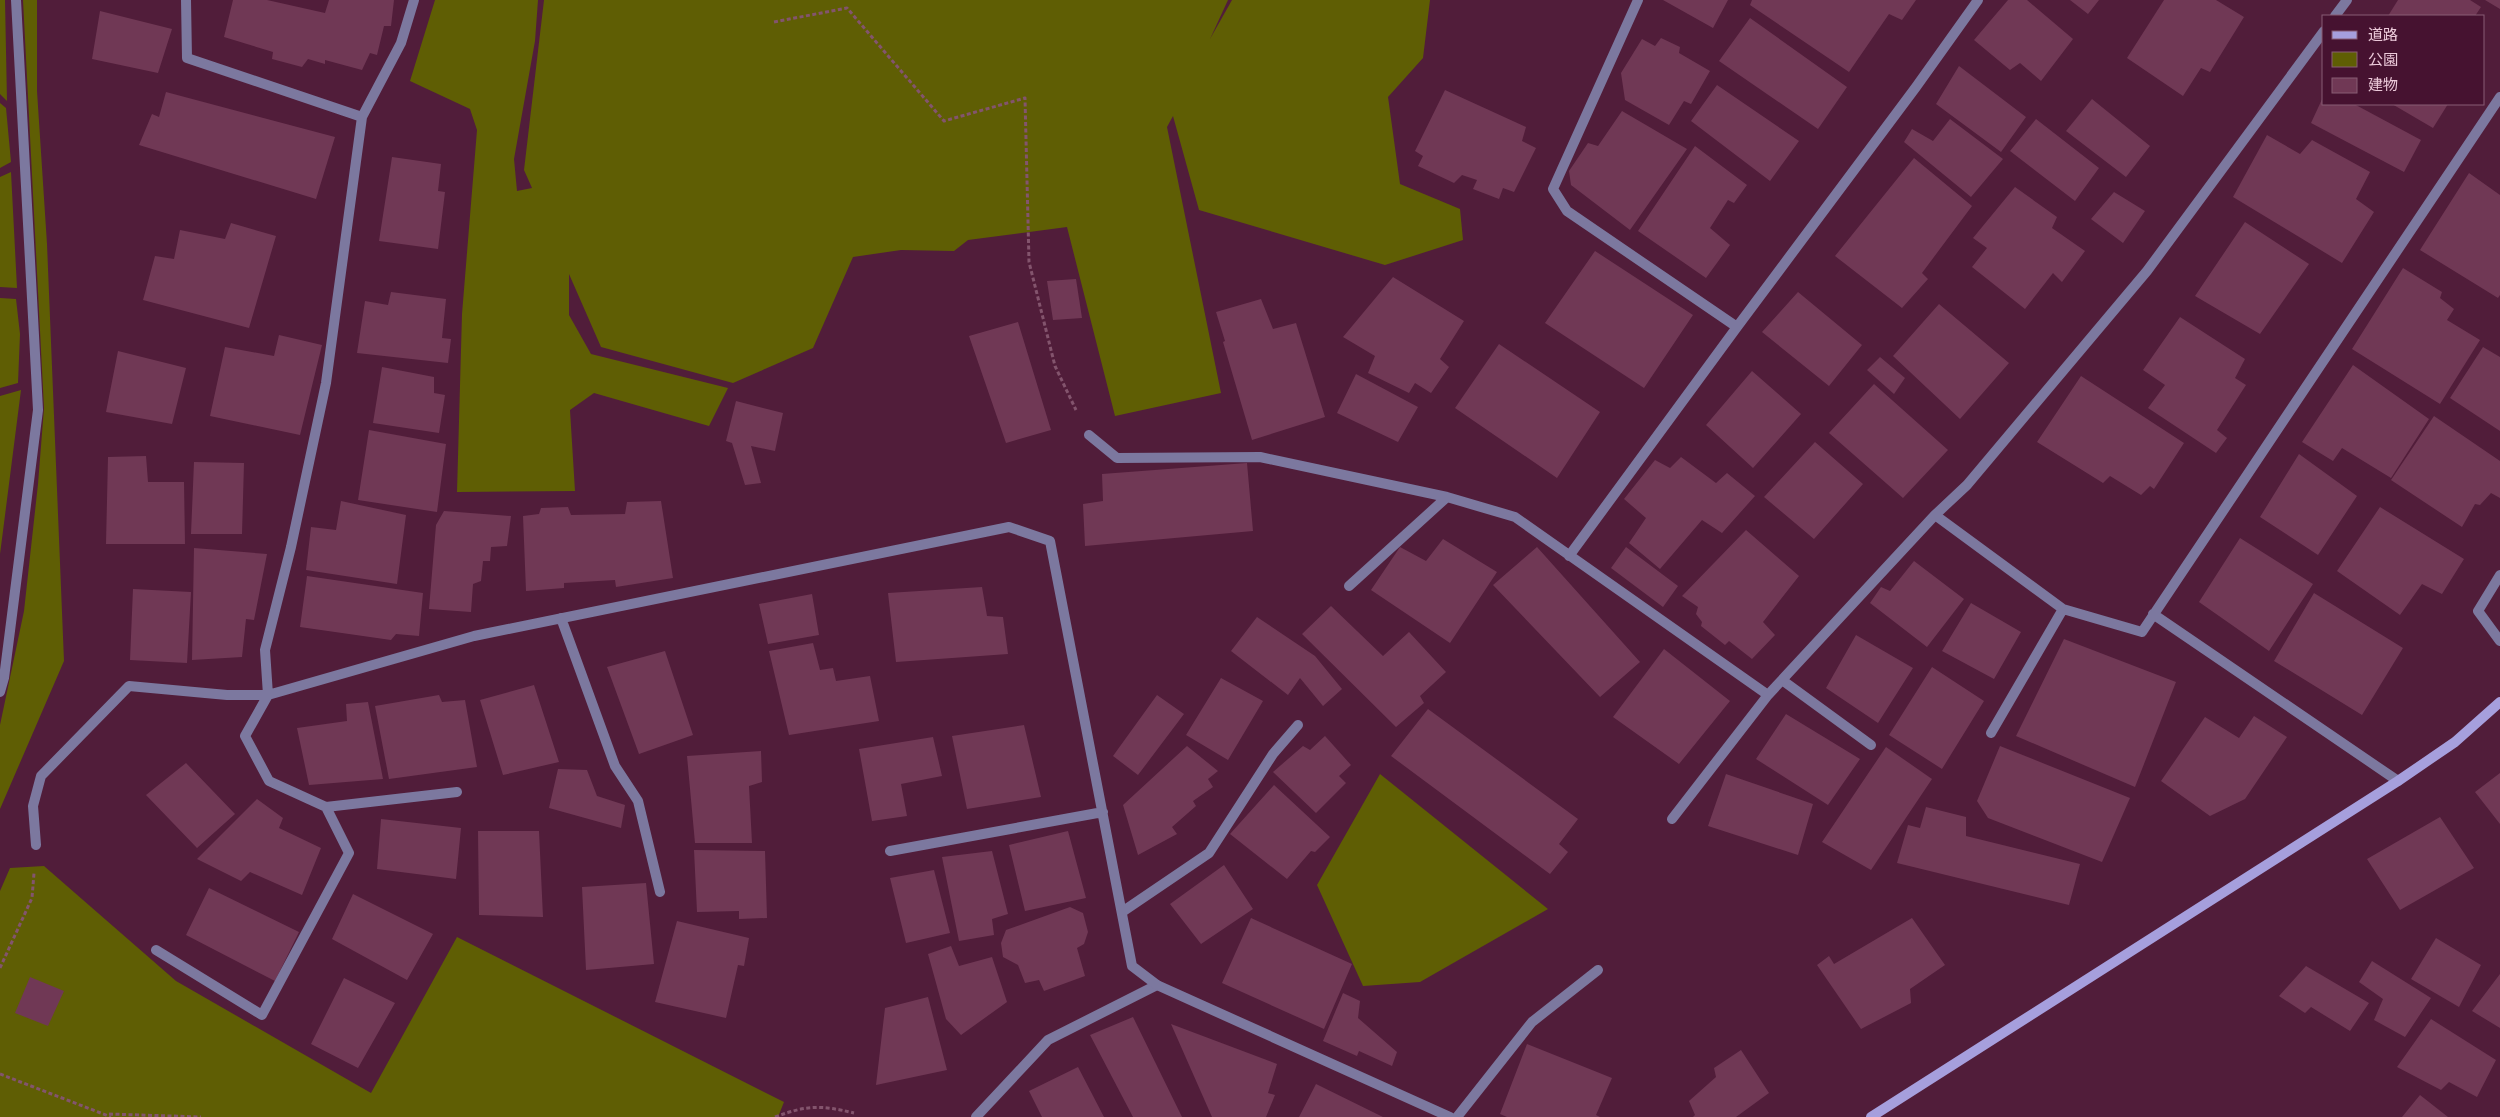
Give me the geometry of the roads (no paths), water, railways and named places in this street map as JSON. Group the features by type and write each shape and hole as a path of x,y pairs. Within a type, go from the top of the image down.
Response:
{"street":[{"path":"0,692 4,678 38,410 16,0"},
{"path":"186,0 187,58 362,117"},
{"path":"414,0 401,44 362,117 326,384 291,547 265,650 268,695 246,736 269,781 326,808 457,792"},
{"path":"1638,0 1553,189 1567,211 1737,327"},
{"path":"1569,556 1916,87 1978,0"},
{"path":"2336,15 2347,0"},
{"path":"1672,819 1768,695 1935,515 1967,485 2148,272 2322,34"},
{"path":"1935,515 2063,609 2142,632 2500,97"},
{"path":"1089,435 1117,458 1260,457 1447,497 1515,518 1768,695"},
{"path":"1349,586 1447,497"},
{"path":"36,845 34,806 41,776 129,686 226,695 268,695 474,636 1009,527 1050,541 1132,966 1157,985 1450,1117"},
{"path":"2500,574 2478,611 2500,641"},
{"path":"1991,733 2063,609"},
{"path":"2153,614 2398,781"},
{"path":"561,618 616,766 638,801 660,892"},
{"path":"1782,680 1871,745"},
{"path":"1871,1117 2398,781 2455,742 2500,702"},
{"path":"1122,912 1209,853 1273,754 1298,725"},
{"path":"156,950 262,1016 349,853 326,808"},
{"path":"890,851 1103,812"},
{"path":"1457,1117 1532,1022 1598,970"},
{"path":"976,1117 1048,1040 1157,985"}]}
